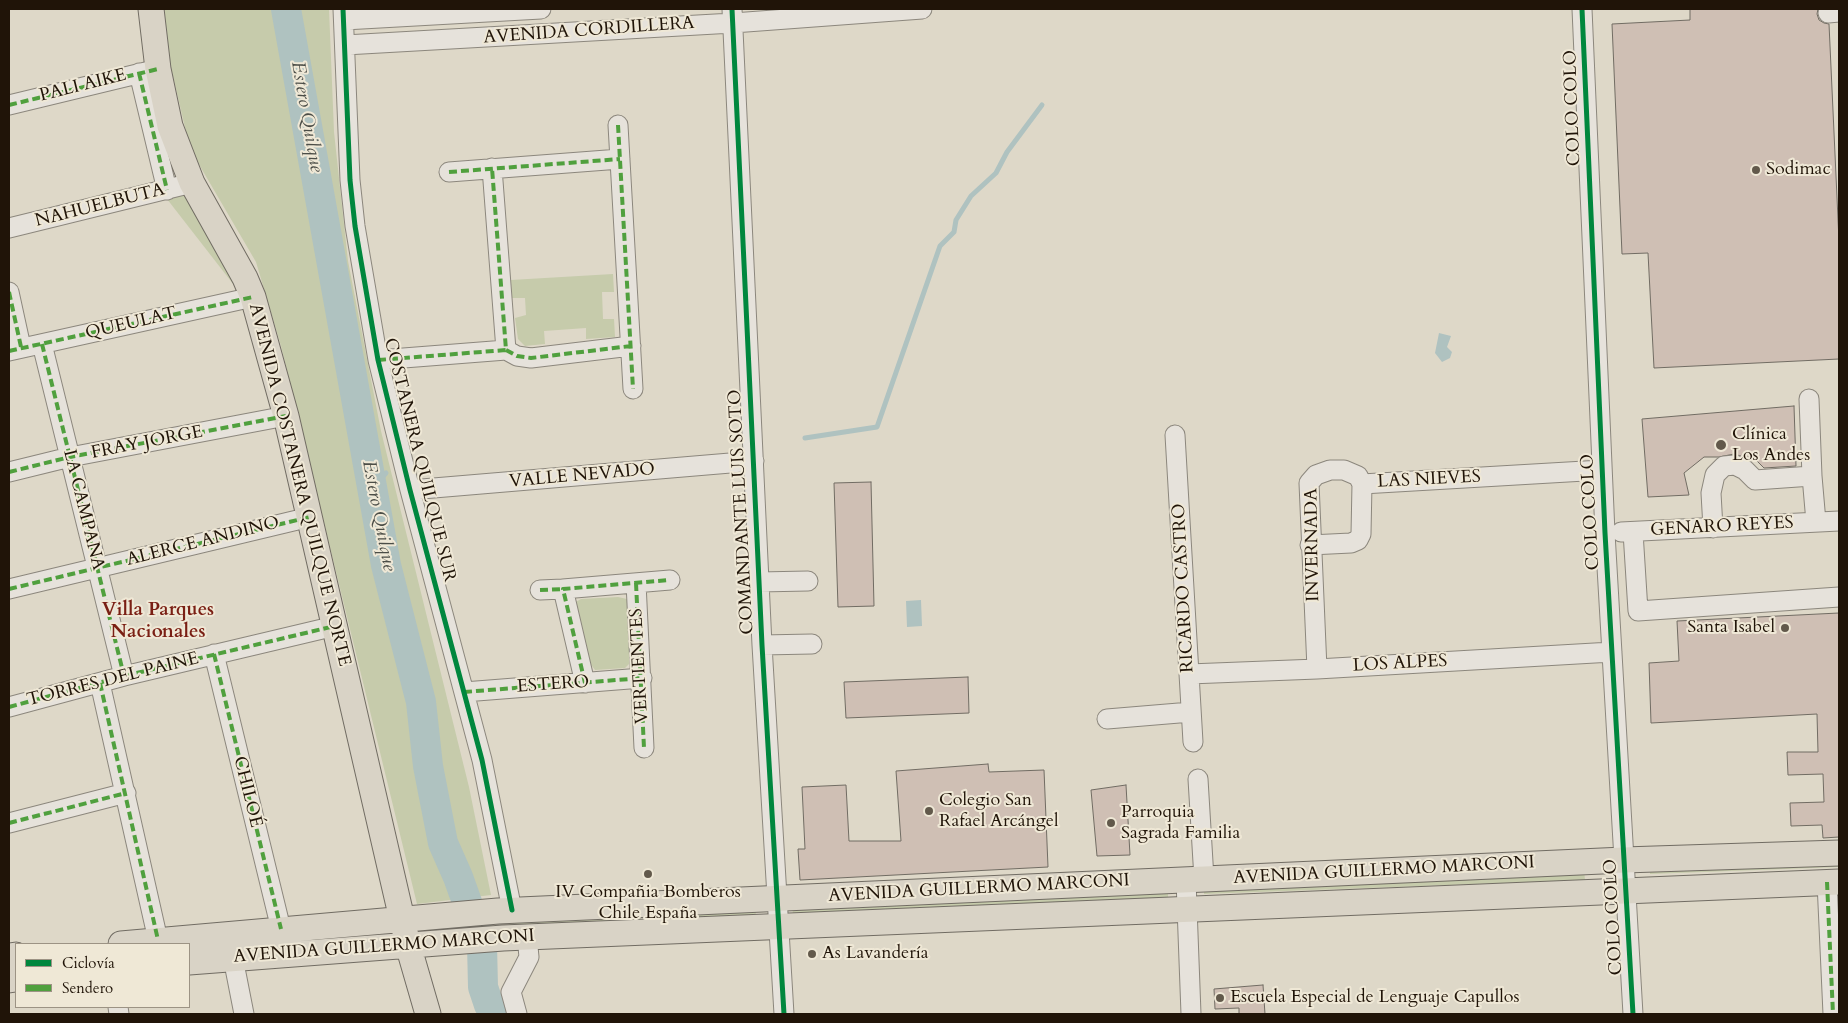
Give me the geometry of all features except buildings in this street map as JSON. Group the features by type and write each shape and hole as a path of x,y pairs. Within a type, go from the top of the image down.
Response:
{"main road":[{"name":"AVENIDA COSTANERA QUILQUE NORTE","path":"151,9 149,71 192,183 254,297 286,416 310,516 408,945 428,1014"},
{"name":"AVENIDA GUILLERMO MARCONI","path":"130,943 505,911 1624,860 1839,853"},
{"name":"AVENIDA GUILLERMO MARCONI","path":"190,962 515,937 1833,882"},
{"path":"645,904 647,932"}],"street":[{"name":"AVENIDA CORDILLERA","path":"343,14 541,9"},
{"name":"AVENIDA CORDILLERA","path":"345,45 479,38 732,16 922,9"},
{"name":"COLO COLO","path":"1582,9 1605,533 1633,1014"},
{"path":"477,11 479,38"},
{"name":"COSTANERA QUILQUE SUR","path":"343,14 351,190 355,226 378,360 410,490 482,760 505,911"},
{"name":"COMANDANTE LUIS SOTO","path":"732,16 762,645 784,1014"},
{"name":"PALI AIKE","path":"9,105 149,71"},
{"name":"AVENIDA COSTANERA QUILQUE NORTE","path":"149,71 167,190"},
{"path":"618,125 634,390"},
{"path":"449,172 620,159"},
{"path":"492,168 506,350"},
{"name":"NAHUELBUTA","path":"9,228 192,183"},
{"path":"9,292 15,349"},
{"name":"QUEULAT","path":"15,349 254,297"},
{"name":"LA CAMPANA","path":"42,344 124,676"},
{"path":"378,360 506,350 517,356 531,358 631,346"},
{"path":"1809,399 1816,522"},
{"name":"FRAY JORGE","path":"9,472 70,457 286,416"},
{"name":"RICARDO CASTRO","path":"1175,435 1193,742"},
{"name":"VALLE NEVADO","path":"410,490 754,461"},
{"path":"1713,528 1710,493 1715,474 1724,466 1735,465 1745,470 1755,480 1812,476"},
{"name":"INVERNADA","path":"1318,669 1310,545 1309,483 1316,475 1330,470 1344,470 1358,476 1362,484"},
{"name":"LAS NIEVES","path":"1310,545 1351,543 1358,540 1361,534 1362,484 1602,470"},
{"name":"ALERCE ANDINO","path":"9,589 310,516"},
{"name":"GENARO REYES","path":"1605,533 1839,521"},
{"path":"1633,532 1638,611 1839,597"},
{"name":"VERTIENTES","path":"540,590 670,580"},
{"path":"759,582 808,581"},
{"name":"VERTIENTES","path":"636,583 644,748"},
{"path":"564,589 585,683"},
{"name":"TORRES DEL PAINE","path":"9,707 124,676 335,626"},
{"path":"762,645 812,644"},
{"name":"LOS ALPES","path":"1189,674 1318,669 1612,652"},
{"name":"CHILOÉ","path":"214,654 281,929"},
{"name":"ESTERO","path":"464,692 642,678"},
{"path":"100,683 158,940"},
{"path":"1107,719 1191,712"},
{"path":"1192,1014 1188,909 1195,879 1198,779"},
{"path":"9,823 126,793"},
{"path":"1833,882 1833,1014"},
{"path":"515,937 529,957 512,992 517,1014"},
{"path":"233,958 244,1014"}],"green space":[{"path":"164,9 329,9 334,132 348,261 381,431 469,787 491,895 417,904 281,346 256,262 190,149 169,59"},
{"path":"185,195 237,289 167,199"},
{"path":"613,274 614,292 602,292 603,319 614,319 615,337 586,339 586,328 544,331 545,344 525,346 518,339 515,318 526,315 525,298 512,298 511,280"},
{"path":"618,597 627,599 631,662 625,668 595,670 589,662 574,603 581,599"},
{"path":"1839,859 1839,867 1650,874 1650,866"},
{"path":"1584,869 1585,880 1204,894 1204,885"},
{"path":"1168,888 1168,898 793,914 792,904"},
{"path":"755,907 756,916 651,921 650,912"},
{"path":"640,912 641,923 511,929 507,919"}],"shaded area":[{"path":"1439,333 1451,336 1447,347 1452,352 1450,358 1442,362 1435,353"},
{"path":"921,600 922,626 907,627 906,601"},
{"path":"470,945 495,945 490,954 489,976 492,993 505,1013 511,1014 484,1014 476,984 477,956"}],"waterway":[{"name":"Estero Quilque","path":"286,9 386,565 421,702 428,766 443,843 458,877 482,944 483,987 489,1005 495,1014"},
{"path":"805,438 877,427 940,246 954,232 956,220 971,196 996,173 1007,152 1042,105"},
{"path":"372,488 386,473"}],"marked path":[{"path":"9,105 158,69"},
{"path":"139,73 167,190"},
{"path":"618,125 633,389"},
{"path":"449,172 620,159"},
{"path":"378,360 506,350 492,168"},
{"path":"9,292 21,347"},
{"path":"9,351 253,297"},
{"path":"42,344 124,676"},
{"path":"506,350 517,356 531,358 631,346"},
{"path":"9,472 70,457 286,416"},
{"path":"9,589 310,517"},
{"path":"585,683 563,589 670,580"},
{"path":"636,583 644,748"},
{"path":"540,590 563,589"},
{"path":"9,707 124,676 335,626"},
{"path":"214,654 281,929"},
{"path":"464,692 642,678"},
{"path":"100,683 158,940"},
{"path":"9,823 126,793"},
{"path":"1827,882 1833,1014"}],"cycle path":[{"path":"343,9 350,180 355,226 378,360 410,490 482,760 512,910"},
{"path":"732,9 762,645 784,1014"},
{"path":"1582,9 1605,533 1633,1014"}],"place":[{"name":"Sodimac","path":"1756,170"},
{"name":"Clínica Los Andes","path":"1721,445"},
{"name":"Santa Isabel","path":"1785,628"},
{"name":"Colegio San Rafael Arcángel","path":"929,811"},
{"name":"Parroquia Sagrada Familia","path":"1111,823"},
{"name":"IV Compañia Bomberos Chile España","path":"648,874"},
{"name":"As Lavandería","path":"812,954"},
{"name":"Escuela Especial de Lenguaje Capullos","path":"1220,998"}],"district":[{"name":"Villa Parques Nacionales","path":"158,622"}]}
